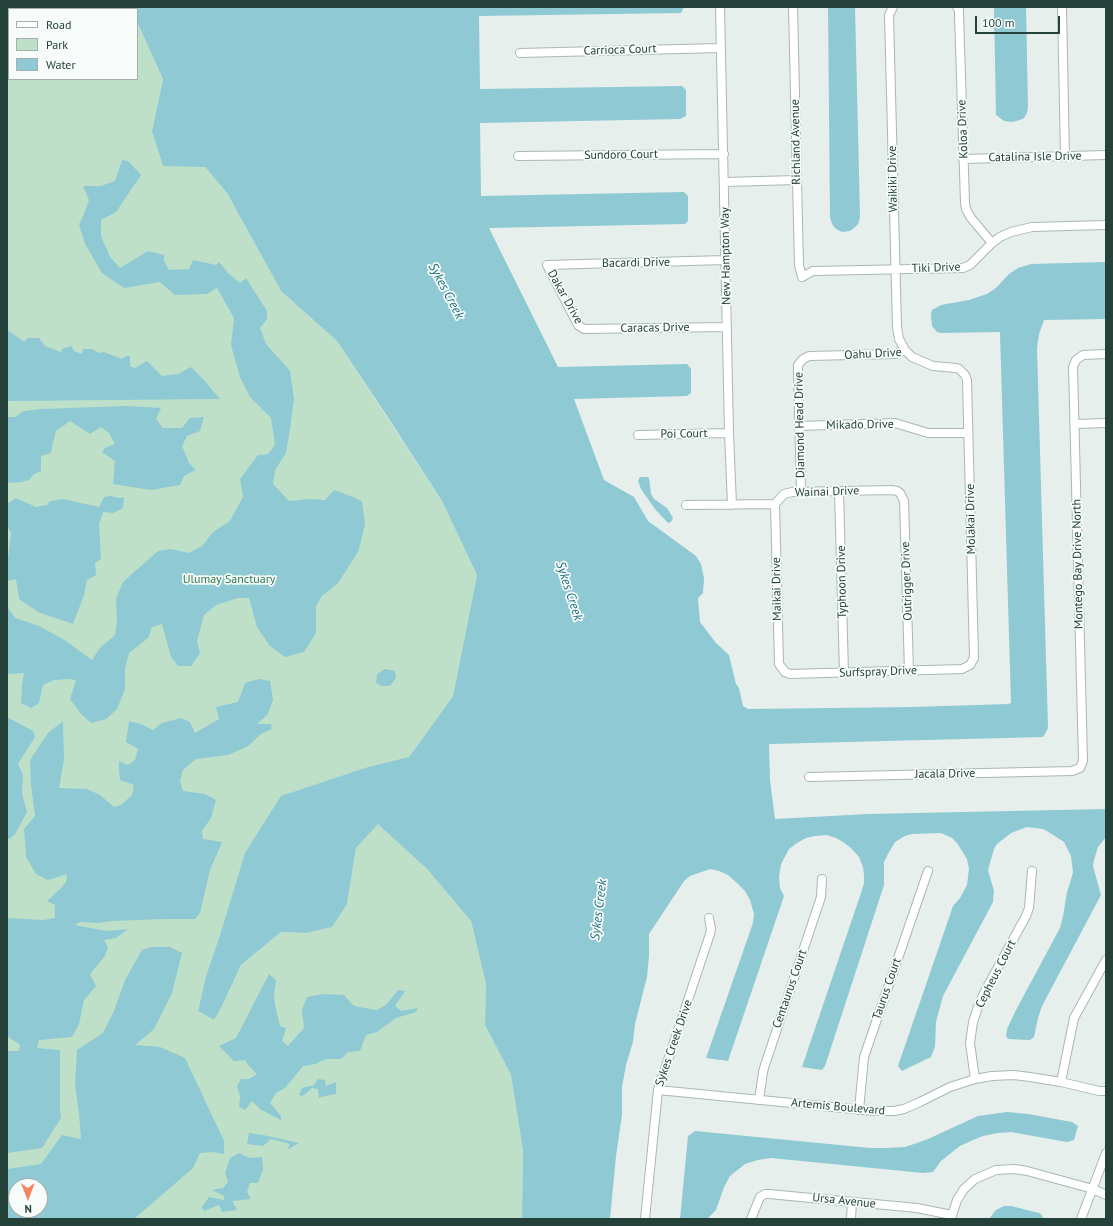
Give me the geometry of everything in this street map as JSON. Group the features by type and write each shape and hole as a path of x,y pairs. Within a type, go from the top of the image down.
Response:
{"street":[{"name":"New Hampton Way","path":"720,7 725,182 725,260 729,433 732,505"},
{"name":"Richland Avenue","path":"793,7 798,265 802,277"},
{"name":"Waikiki Drive","path":"893,7 889,15 897,327 899,339 905,350"},
{"name":"Koloa Drive","path":"957,7 960,15 964,203 971,218 992,243"},
{"path":"1062,7 1064,157"},
{"name":"Carrioca Court","path":"520,53 721,48"},
{"name":"Sundoro Court","path":"518,156 724,154"},
{"name":"Catalina Isle Drive","path":"963,159 1106,156"},
{"path":"725,182 797,180"},
{"name":"Tiki Drive","path":"802,277 813,271 963,268 970,265 992,243 1011,232 1027,228 1106,225"},
{"name":"Bacardi Drive","path":"547,265 725,260"},
{"name":"Dakar Drive","path":"547,265 578,325 584,329"},
{"name":"Caracas Drive","path":"584,329 727,327"},
{"name":"Oahu Drive","path":"803,359 809,356 895,354 905,350 912,357 932,366 956,368 963,373"},
{"name":"Montego Bay Drive North","path":"1080,768 1083,761 1073,368 1076,360 1083,355 1106,354"},
{"name":"Diamond Head Drive","path":"801,492 798,365 803,359"},
{"name":"Molakai Drive","path":"963,373 967,380 974,658 970,665"},
{"name":"Mikado Drive","path":"799,426 895,423 928,433 968,433"},
{"path":"1075,424 1106,423"},
{"name":"Poi Court","path":"638,435 729,433"},
{"name":"Wainai Drive","path":"775,504 784,494 792,492 892,490 897,491 900,494"},
{"name":"Typhoon Drive","path":"839,491 844,673"},
{"name":"Outrigger Drive","path":"900,494 904,501 909,671"},
{"path":"686,506 775,504"},
{"name":"Maikai Drive","path":"775,504 779,664 785,672"},
{"name":"Surfspray Drive","path":"785,672 790,674 962,669 970,665"},
{"name":"Jacala Drive","path":"809,777 1072,772 1080,768"},
{"name":"Taurus Court","path":"859,1110 864,1056 928,871"},
{"name":"Cepheus Court","path":"975,1079 970,1043 973,1022 984,993 1026,916 1029,908 1032,871"},
{"name":"Centaurus Court","path":"759,1100 764,1065 821,897 822,879"},
{"name":"Sykes Creek Drive","path":"645,1219 658,1090 710,934 711,929 709,918"},
{"path":"1061,1082 1074,1018 1106,960"},
{"name":"Artemis Boulevard","path":"658,1090 859,1110 885,1111 904,1109 950,1087 975,1079 992,1076 1030,1076 1099,1091 1106,1091"},
{"path":"1081,1219 1106,1153"},
{"path":"951,1217 957,1200 964,1189 975,1179 996,1170 1015,1169 1027,1171 1093,1189 1106,1195"},
{"name":"Ursa Avenue","path":"750,1219 758,1200 765,1194 917,1208 951,1217"},
{"path":"851,1219 852,1202"}],"green space":[{"name":"Ulumay Sanctuary","path":"7,7 129,8 8,8 8,80 138,80 138,24 163,79 152,131 205,167 227,193 281,291 337,341 442,501 477,575 453,696 409,757 221,932 206,976 198,1011 214,1020 241,965 281,932 305,933 347,904 356,848 378,823 427,869 471,921 486,984 485,1025 511,1075 523,1151 522,1219 7,1219"}],"water":[{"name":"Sykes Creek","path":"128,7 684,7 681,13 479,16 480,89 682,86 686,90 686,116 680,119 480,123 481,196 684,192 688,196 688,221 685,224 489,228 558,367 687,364 691,369 691,393 687,396 574,399 604,480 634,497 648,521 696,556 701,564 704,578 703,593 698,598 700,622 716,643 729,655 743,706 748,709 913,707 1011,703 1000,333 937,332 932,326 931,314 932,310 941,305 969,300 987,294 996,288 1009,274 1018,268 1031,264 1106,262 1106,319 1044,320 1039,334 1037,348 1048,728 1043,737 769,744 770,780 775,819 868,814 1106,809 1106,837 1098,847 1093,866 1101,895 1042,1006 1034,1037 1030,1040 1008,1039 1006,1036 1007,1029 1060,928 1067,892 1073,872 1071,856 1064,842 1043,829 1027,827 1011,833 997,844 994,849 988,870 994,891 993,902 943,996 936,1022 935,1047 931,1057 902,1071 898,1066 953,906 960,898 967,885 969,869 967,859 952,838 941,833 912,834 895,842 889,852 884,862 884,885 825,1066 822,1070 802,1067 864,883 863,867 859,857 843,842 826,835 806,838 789,849 781,864 779,877 780,888 784,896 728,1061 706,1058 753,923 754,914 750,900 745,891 728,875 710,869 690,876 684,881 649,934 647,977 635,1024 633,1042 626,1065 622,1087 622,1115 616,1156 610,1219 522,1219 523,1151 511,1075 485,1025 486,984 471,921 427,869 378,824 356,848 347,904 332,927 305,933 281,932 241,965 214,1020 198,1011 206,976 245,853 281,796 365,768 409,757 453,696 477,575 442,501 387,416 337,341 281,291 227,193 205,167 163,166 152,131 163,79 138,24 138,8"},
{"path":"828,7 855,7 860,217 858,224 854,228 850,231 842,232 836,229 832,224 830,217"},
{"path":"994,7 1026,7 1028,107 1024,118 1012,122 1004,121 996,115"},
{"path":"122,160 128,161 141,175 116,212 101,220 101,236 110,257 120,268 148,251 164,255 164,261 169,270 189,269 193,260 216,265 219,262 228,273 240,283 246,278 267,311 267,319 260,328 266,344 290,371 294,399 286,453 275,470 273,484 289,501 310,499 325,500 334,490 362,501 365,525 358,552 338,583 322,596 316,606 316,633 304,652 285,657 270,646 257,627 249,598 238,598 216,605 204,615 197,641 200,653 191,666 178,666 171,657 162,624 152,627 148,638 129,653 125,669 125,689 117,709 106,719 91,723 81,714 70,699 76,680 54,680 43,685 39,703 31,708 21,703 24,673 7,673 7,606 15,618 39,626 63,639 92,660 100,648 115,635 117,622 116,599 123,582 158,551 171,549 189,553 202,546 213,532 230,521 243,497 240,479 258,455 268,454 275,445 271,418 250,397 240,377 231,345 234,318 217,288 207,294 175,295 160,282 124,288 102,273 85,244 79,224 89,200 83,186 101,186 115,181"},
{"path":"9,331 24,342 28,338 39,338 45,346 61,352 62,349 71,346 74,351 82,354 83,349 92,349 99,353 104,352 122,359 126,356 130,356 130,366 135,368 147,361 162,376 178,374 191,367 220,399 7,401 7,333"},
{"path":"127,406 161,408 156,419 163,428 182,428 190,418 204,417 200,431 187,436 182,446 189,463 196,470 184,476 180,485 151,490 113,484 115,461 102,452 105,448 115,444 109,433 101,427 90,434 70,421 56,431 51,453 41,456 41,471 34,474 29,480 7,483 7,417 15,417 24,411 41,409"},
{"path":"640,477 649,478 651,494 654,499 667,508 673,518 671,522 668,523 655,509 641,489 638,481"},
{"path":"111,496 119,498 124,497 123,508 113,513 103,512 99,524 101,559 95,563 96,575 87,580 84,595 73,624 40,613 19,599 16,579 7,581 11,533 7,525 7,504 16,498 36,507 47,505 50,501 63,499 99,507 104,497"},
{"path":"385,669 395,671 396,678 390,686 382,686 376,683 377,674"},
{"path":"259,679 270,681 273,700 268,714 257,724 271,724 272,729 261,734 248,746 228,755 196,759 183,770 180,781 183,791 205,794 216,800 211,818 202,831 203,839 222,842 210,870 200,913 195,919 112,921 99,923 80,922 75,925 106,931 128,929 116,938 104,940 108,947 105,956 90,974 96,986 84,1000 79,1024 72,1037 39,1040 37,1048 60,1050 61,1118 42,1148 7,1153 7,1051 19,1051 20,1045 7,1036 7,918 43,920 55,918 55,905 47,901 66,882 67,874 48,880 36,874 26,857 24,829 35,816 31,785 30,760 48,733 63,721 64,760 59,788 87,789 100,795 114,807 121,805 132,795 134,785 120,780 119,761 128,765 135,760 138,749 126,742 129,721 141,724 153,730 162,723 181,718 190,722 195,733 219,719 216,707 238,702 245,683"},
{"path":"7,717 33,731 35,737 18,764 23,775 22,793 27,812 15,834 9,839 7,838"},
{"path":"151,947 170,947 182,953 172,993 154,1029 135,1045 160,1047 185,1058 224,1141 224,1154 213,1152 200,1153 193,1168 134,1219 7,1219 7,1169 41,1164 62,1135 81,1139 75,1084 77,1050 103,1033 114,1011 125,980 142,950"},
{"path":"269,974 276,980 274,995 275,1005 280,1026 286,1028 282,1041 288,1046 304,1028 302,1010 307,997 324,994 344,995 354,1006 376,1010 386,1005 398,990 405,991 395,1006 401,1011 418,1008 416,1012 396,1018 377,1032 366,1035 360,1051 348,1052 341,1059 326,1059 315,1064 303,1066 285,1088 276,1093 270,1103 281,1116 281,1120 260,1109 252,1101 245,1110 239,1107 240,1096 237,1086 241,1079 249,1079 257,1074 245,1060 234,1061 219,1046 236,1038"},
{"path":"318,1079 325,1080 326,1086 336,1082 336,1094 319,1098 318,1089 312,1088 303,1096 299,1095 302,1088 314,1085"},
{"path":"1007,1112 1028,1114 1072,1122 1078,1126 1074,1140 1067,1142 1011,1132 983,1136 960,1146 941,1161 933,1172 923,1173 771,1158 758,1160 745,1164 730,1176 724,1187 716,1210 707,1219 680,1219 688,1136 695,1131 870,1148 905,1147 928,1139 978,1116"},
{"path":"249,1133 299,1143 287,1150 290,1144 271,1139 263,1146 247,1144"},
{"path":"239,1153 249,1158 262,1157 263,1169 258,1183 250,1183 247,1192 251,1199 232,1201 237,1210 222,1212 219,1205 204,1211 202,1207 209,1197 224,1200 224,1196 212,1190 223,1188 228,1182 225,1173 230,1158"},
{"path":"1004,1206 1011,1206 1039,1213 1043,1218 989,1219 996,1210"}]}
